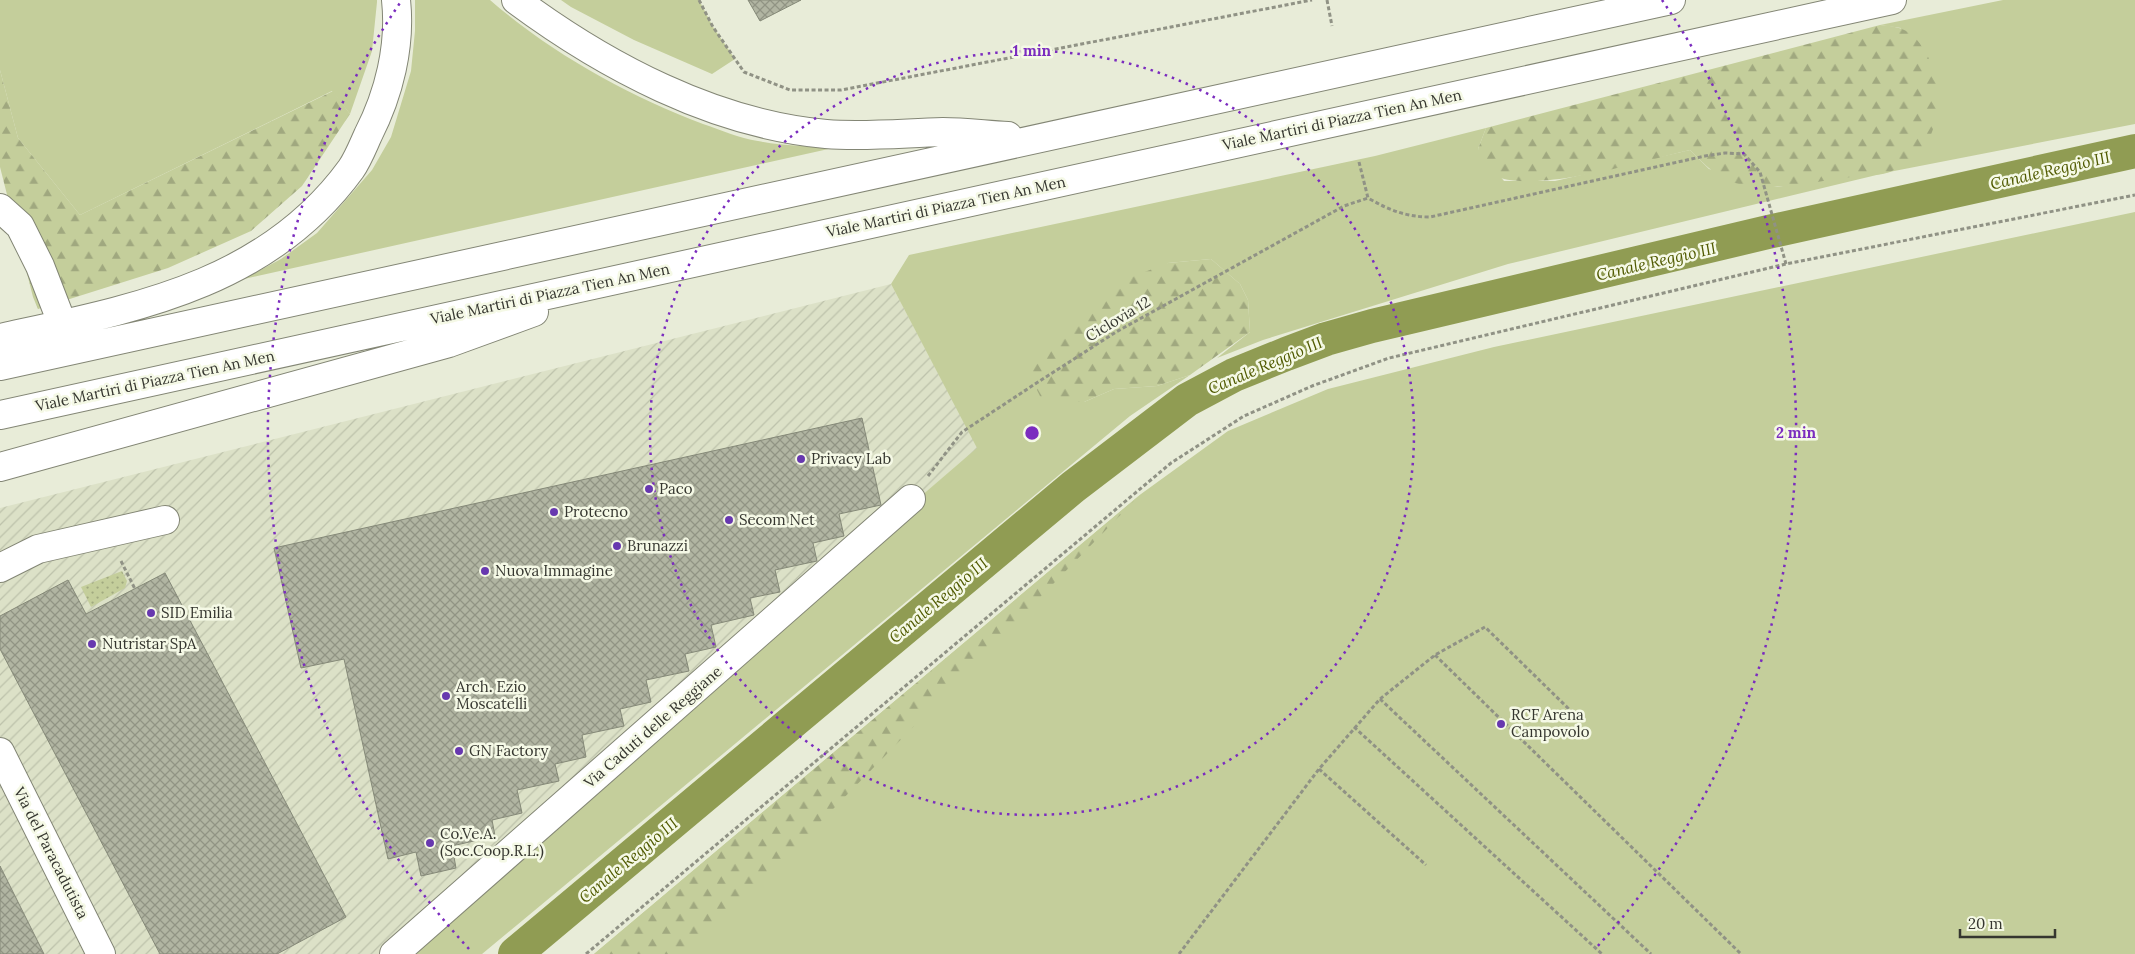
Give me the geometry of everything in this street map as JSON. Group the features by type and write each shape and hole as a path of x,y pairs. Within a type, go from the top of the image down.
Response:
{"main road":[{"path":"0,338 174,296 224,274 271,248 317,209 352,168 375,121 391,76 396,38 396,0"},
{"path":"516,0 540,18 589,48 653,83 713,110 772,127 826,134 946,132 1039,138"},
{"path":"0,366 1671,0"},
{"name":"Viale Martiri di Piazza Tien An Men","path":"0,415 1892,0"},
{"path":"0,208 20,226 40,266 62,323"},
{"path":"0,467 449,343 634,275"},
{"name":"Via Caduti delle Reggiane","path":"394,954 911,499"},
{"path":"0,568 38,549 165,520"},
{"name":"Via del Paracadutista","path":"0,752 101,954"}],"path":[{"path":"699,0 713,27 744,72 790,90 841,90 1312,0"},
{"path":"1327,0 1332,26"},
{"path":"1360,162 1368,198 1388,210 1409,217 1430,217 1725,153 1744,154 1760,172 1786,264"},
{"path":"586,954 1172,463 1244,416 1320,383 1389,358 1786,264 2135,195"},
{"name":"Ciclovia 12","path":"911,499 962,432 1116,332 1344,206 1368,198"},
{"path":"1179,954 1319,769 1354,727 1380,698 1435,655 1485,627 1574,714"},
{"path":"1435,655 1742,954"},
{"path":"1380,698 1651,954"},
{"path":"1354,727 1602,954"},
{"path":"1319,769 1426,865"}],"shaded area":[{"path":"891,284 978,448 383,954 0,954 0,508"}],"green space":[{"path":"0,0 377,0 377,2 372,51 350,114 332,91 80,215 18,138 0,70"},
{"path":"415,0 490,0 538,38 564,55 618,86 675,113 751,140 786,145 833,148 244,279 281,259 317,233 372,170 391,137 411,71 415,31"},
{"path":"561,0 699,0 713,27 735,59 712,74 634,40"},
{"path":"2003,0 2135,0 2135,124 1889,172 1508,264 1263,340 1217,358 1250,332 1248,300 1240,284 1211,259 1168,263 1084,402 1114,389 1157,386 1190,375 1130,416 482,954 388,954 977,448 891,284 909,255 1375,156 1486,128 1478,149 1504,181 1555,181 1690,150 1709,169 1777,187 1824,180 1901,28 1880,25"},
{"path":"1880,25 1893,26 1905,30 1922,46 1935,75 1938,91 1938,107 1930,138 1915,156 1890,172 1796,185 1767,187 1739,184 1725,179 1690,150 1616,168 1553,180 1525,181 1502,178 1486,170 1482,162 1478,149 1486,128"},
{"path":"0,70 18,138 80,215 333,91 350,114 302,186 251,231 168,268 38,309 33,297 0,167"},
{"name":"RCF Arena Campovolo","path":"2135,212 2135,954 594,954 1141,494 1228,431 1328,389 1494,347"},
{"path":"1211,259 1240,284 1248,300 1250,332 1190,375 1157,386 1114,389 1084,402 1042,400 1030,376 1036,360 1055,338 1121,281 1168,263"},
{"path":"1141,494 750,894 681,954 594,954"},
{"path":"122,571 127,581 125,588 91,607 81,587"}],"building":[{"path":"748,0 801,0 760,21"},
{"path":"862,418 881,505 839,514 844,536 813,543 817,561 775,570 780,592 750,598 754,615 711,625 716,647 685,654 689,671 646,680 651,702 620,709 624,726 582,735 586,757 555,764 559,781 517,790 522,813 492,820 495,836 452,846 456,868 421,876 416,852 388,859 344,659 301,668 274,548"},
{"path":"165,573 346,917 277,954 160,954 0,649 0,616 68,580 86,614"},
{"path":"0,866 44,954 0,954"}],"waterway":[{"name":"Canale Reggio III","path":"515,954 1073,487 1187,400 1234,375 1326,339 1372,326 1768,232 2135,151"}],"place":[{"name":"Privacy Lab","path":"801,459"},
{"name":"Paco","path":"649,489"},
{"name":"Protecno","path":"554,512"},
{"name":"Secom Net","path":"729,520"},
{"name":"Brunazzi","path":"617,546"},
{"name":"Nuova Immagine","path":"485,571"},
{"name":"SID Emilia","path":"151,613"},
{"name":"Nutristar SpA","path":"92,644"},
{"name":"Arch. Ezio Moscatelli","path":"446,696"},
{"name":"RCF Arena Campovolo","path":"1501,724"},
{"name":"GN Factory","path":"459,751"},
{"name":"Co.Ve.A. (Soc.Coop.R.L.)","path":"430,843"}]}
